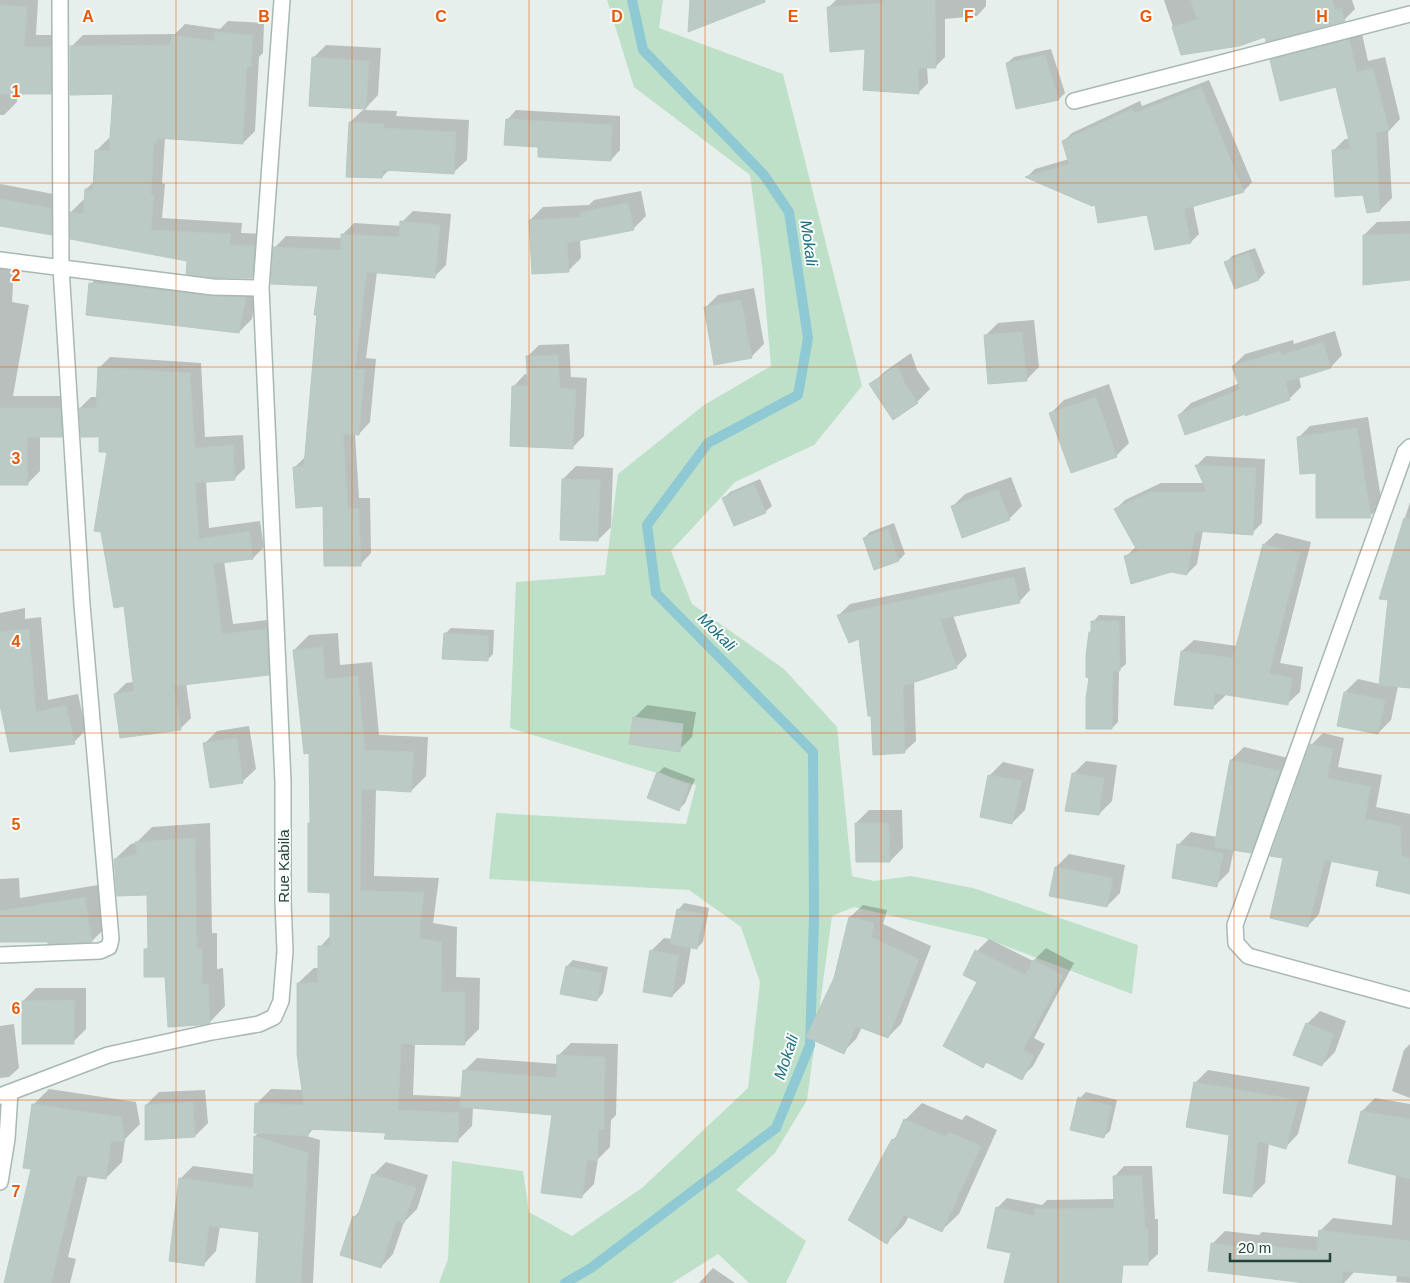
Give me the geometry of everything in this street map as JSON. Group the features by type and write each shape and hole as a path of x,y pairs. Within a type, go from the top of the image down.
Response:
{"street":[{"path":"0,955 100,952 108,947 111,939 82,605 61,268 60,0"},
{"name":"Rue Kabila","path":"5,1094 108,1055 212,1032 259,1024 274,1017 281,1001 285,951 282,901 282,782 261,288 282,0"},
{"path":"1074,102 1410,14"},
{"path":"0,260 213,287 261,288"},
{"path":"1410,447 1405,452 1235,925 1236,943 1248,956 1410,1000"},
{"path":"0,1182 8,1139 5,1094"}],"green space":[{"path":"607,0 663,0 659,28 783,74 862,386 814,445 735,482 671,551 692,604 784,669 837,727 852,876 874,881 911,876 973,888 1138,945 1132,994 982,937 854,907 832,916 807,1100 775,1153 736,1190 806,1241 786,1283 749,1283 718,1254 672,1283 439,1283 448,1259 452,1161 523,1171 529,1212 572,1236 642,1188 748,1088 760,982 741,927 689,890 489,879 496,813 686,824 696,785 510,728 516,582 605,575 618,474 704,405 771,366 762,265 750,175 634,87"}],"building":[{"path":"690,0 765,0 765,2 688,32"},
{"path":"883,0 935,0 936,68 918,68 919,94 863,90 865,49 830,52 827,7 883,3"},
{"path":"1191,0 1332,0 1335,10 1341,8 1345,21 1266,42 1265,37 1239,46 1181,55 1172,27 1197,19"},
{"path":"0,5 27,7 24,47 51,47 51,94 0,94"},
{"path":"215,32 253,35 251,67 247,66 243,144 157,138 156,143 154,143 151,195 154,195 151,230 231,234 230,245 255,246 252,278 214,278 186,274 187,261 70,239 70,212 83,214 85,189 93,190 95,150 109,151 113,94 70,95 70,46 170,45 172,35 214,41"},
{"path":"1349,39 1357,72 1373,68 1389,130 1376,133 1380,211 1367,213 1363,195 1335,197 1332,150 1351,149 1336,87 1280,101 1270,60"},
{"path":"1045,55 1059,100 1016,109 1006,63"},
{"path":"312,57 369,61 366,109 309,106"},
{"path":"1201,87 1244,192 1184,209 1191,243 1155,250 1147,215 1098,223 1095,205 1092,206 1025,177 1069,164 1062,141 1132,109 1134,113"},
{"path":"506,119 612,125 611,161 538,157 538,147 504,145"},
{"path":"349,122 384,124 384,128 456,132 454,174 383,170 382,178 346,177"},
{"path":"0,199 51,208 52,235 0,226"},
{"path":"628,203 634,230 567,243 569,272 532,274 529,220 581,217 580,212"},
{"path":"400,221 440,225 435,278 367,272 355,369 365,370 359,435 343,434 348,509 359,509 361,566 324,566 323,506 296,508 293,467 304,466 317,315 314,315 318,286 271,284 273,247 341,250 341,234 399,237"},
{"path":"1410,234 1410,280 1363,285 1363,235"},
{"path":"1249,253 1259,280 1235,289 1224,262"},
{"path":"89,283 212,296 246,297 239,333 86,315"},
{"path":"741,300 752,358 714,365 704,307"},
{"path":"1022,332 1027,381 988,384 984,335"},
{"path":"1323,342 1331,368 1286,382 1290,400 1185,435 1178,415 1240,389 1232,366 1281,351 1282,355"},
{"path":"558,355 560,388 576,389 573,449 510,446 512,386 528,386 526,356"},
{"path":"898,365 905,384 918,403 893,420 869,384"},
{"path":"98,367 190,373 195,448 233,445 235,480 195,483 199,539 249,531 253,559 213,564 222,634 266,629 269,675 174,686 181,730 120,738 114,694 134,691 124,606 114,608 101,532 94,531 107,452 99,452 99,437 81,437 79,408 96,408"},
{"path":"1096,397 1117,457 1071,473 1049,413"},
{"path":"0,408 60,408 62,437 27,437 28,485 0,485"},
{"path":"1357,428 1371,518 1316,518 1316,473 1300,474 1297,437"},
{"path":"1195,465 1256,468 1253,535 1195,531 1187,575 1171,572 1131,584 1124,556 1138,552 1114,509 1150,492 1207,492"},
{"path":"562,479 600,480 598,541 560,540"},
{"path":"754,484 766,513 734,526 722,498"},
{"path":"998,489 1010,520 962,538 951,506"},
{"path":"1404,518 1410,519 1410,688 1379,685 1388,600 1379,599"},
{"path":"888,529 899,561 874,570 863,538"},
{"path":"1263,544 1300,553 1269,674 1292,678 1288,705 1215,693 1213,709 1174,705 1181,651 1233,658"},
{"path":"1014,577 1020,603 940,619 957,668 903,686 905,753 873,755 871,716 868,716 859,639 849,643 837,615"},
{"path":"1091,621 1119,621 1120,671 1113,671 1112,729 1086,729 1086,698 1089,678 1086,677 1086,655 1089,632 1091,632"},
{"path":"29,629 36,712 66,705 75,744 10,752 0,705 0,632"},
{"path":"444,633 489,636 488,661 442,659"},
{"path":"323,647 325,679 358,676 365,750 414,752 411,792 362,789 360,891 424,892 419,938 442,942 441,992 465,992 465,1045 401,1044 398,1110 459,1113 458,1142 384,1139 386,1133 309,1129 308,1136 254,1133 255,1103 304,1105 297,1054 297,983 318,983 318,946 330,946 330,893 308,892 308,823 310,823 309,753 304,754 293,650"},
{"path":"1344,692 1385,700 1378,734 1337,726"},
{"path":"633,717 683,724 680,752 629,744"},
{"path":"237,738 243,783 210,788 203,743"},
{"path":"1310,744 1333,749 1327,778 1371,787 1365,819 1400,826 1402,856 1410,858 1410,894 1376,886 1379,871 1325,860 1308,927 1270,918 1283,858 1270,856"},
{"path":"1230,760 1280,771 1251,853 1214,847"},
{"path":"657,772 689,785 679,811 647,798"},
{"path":"1072,773 1104,778 1099,815 1065,811"},
{"path":"988,775 1022,781 1012,824 980,817"},
{"path":"855,823 889,823 890,862 856,862"},
{"path":"195,838 197,949 202,949 202,984 208,984 210,1023 168,1027 165,977 144,977 144,949 148,949 147,895 117,896 114,859 137,855 135,842"},
{"path":"1177,844 1223,853 1217,887 1172,878"},
{"path":"1055,867 1113,878 1107,907 1049,896"},
{"path":"85,897 92,942 48,944 48,942 0,942 0,911"},
{"path":"677,909 704,914 697,949 670,944"},
{"path":"849,917 874,923 871,937 919,959 888,1038 856,1026 844,1054 806,1037 834,978"},
{"path":"650,950 679,955 672,997 643,992"},
{"path":"975,950 1025,975 1033,960 1063,975 1023,1050 1034,1056 1022,1080 986,1062 983,1068 943,1046 977,982 963,975"},
{"path":"566,966 602,973 597,1001 560,994"},
{"path":"74,1000 74,1044 22,1044 22,1001"},
{"path":"1306,1023 1334,1034 1322,1066 1293,1055"},
{"path":"557,1055 605,1057 604,1129 599,1129 597,1161 587,1160 582,1198 541,1193 552,1115 460,1107 463,1070 556,1078"},
{"path":"1194,1082 1298,1100 1286,1149 1258,1141 1252,1197 1223,1193 1229,1135 1186,1127"},
{"path":"1078,1097 1112,1106 1104,1138 1070,1130"},
{"path":"193,1102 195,1137 145,1140 145,1105"},
{"path":"32,1104 121,1117 125,1141 111,1142 106,1179 77,1175 51,1283 4,1283 31,1169 23,1168"},
{"path":"1361,1111 1410,1119 1410,1179 1348,1163"},
{"path":"904,1119 946,1137 949,1132 981,1146 942,1232 904,1215 887,1244 848,1220 892,1139 895,1140"},
{"path":"254,1136 308,1153 301,1283 256,1283 259,1232 209,1226 204,1266 169,1261 179,1178 253,1188"},
{"path":"372,1174 416,1188 404,1223 396,1221 381,1268 340,1255 353,1216 357,1218"},
{"path":"1142,1175 1145,1229 1148,1229 1148,1265 1123,1265 1121,1283 1004,1283 1011,1253 987,1248 996,1207 1035,1216 1035,1209 1114,1208 1113,1176"},
{"path":"1319,1230 1410,1241 1410,1277 1343,1271 1342,1283 1305,1283 1208,1271 1211,1243 1247,1248 1248,1244 1317,1251"}],"waterway":[{"name":"Mokali","path":"565,1283 591,1268 776,1128 810,1045 814,917 813,752 656,593 647,525 708,443 798,395 808,338 789,212 764,175 643,50 632,0"}]}
